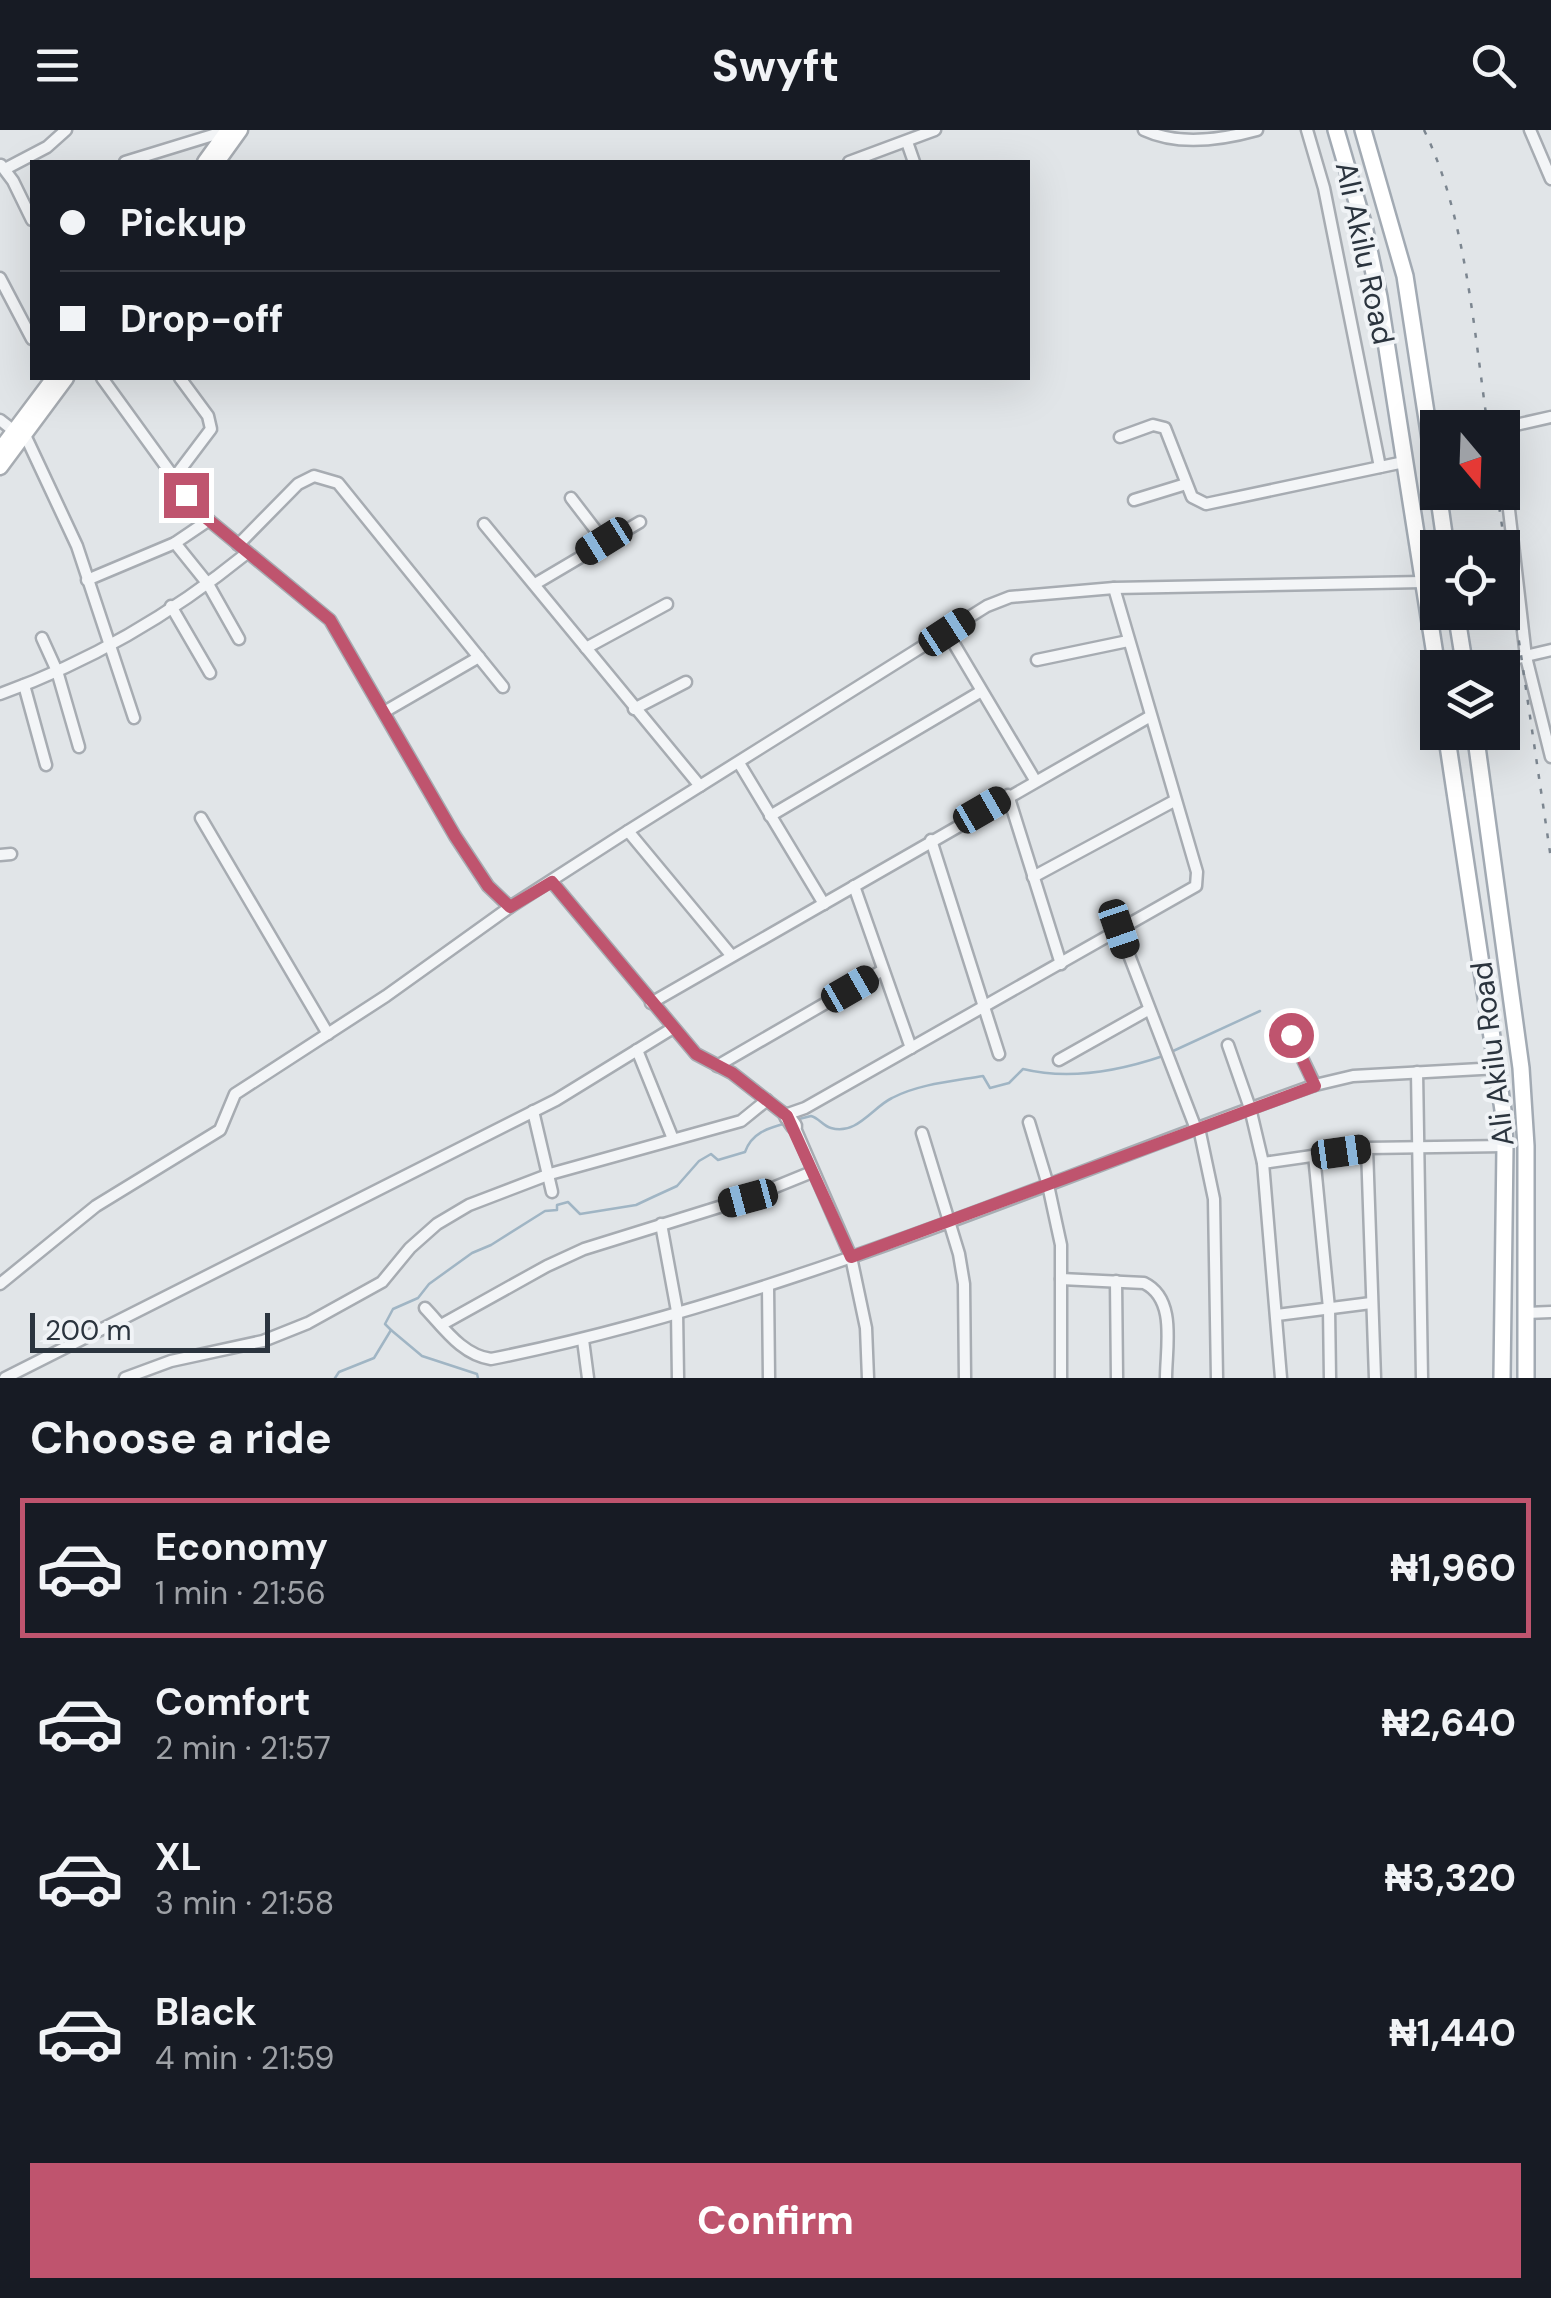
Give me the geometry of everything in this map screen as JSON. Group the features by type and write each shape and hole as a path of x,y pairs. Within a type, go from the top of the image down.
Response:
{"main road":[{"name":"Ali Akilu Road","path":"1336,130 1380,298 1420,569"},
{"name":"Ali Akilu Road","path":"1363,130 1406,276 1426,410"},
{"name":"Ali Akilu Road","path":"1449,750 1499,1068 1505,1146 1502,1378"},
{"name":"Ali Akilu Road","path":"1477,750 1521,1068 1526,1146 1526,1378"},
{"path":"1458,810 1485,805"}],"street":[{"path":"219,160 240,130"},
{"path":"855,160 935,130"},
{"path":"1144,130 1182,140 1222,138 1257,130"},
{"path":"1307,130 1324,188 1380,467"},
{"path":"1530,130 1551,178"},
{"path":"30,216 2,166 47,146 63,131"},
{"path":"132,160 228,131"},
{"path":"206,160 228,131"},
{"path":"907,142 913,160"},
{"path":"0,278 30,334"},
{"path":"0,467 53,380"},
{"path":"0,450 20,433 64,380"},
{"path":"103,380 209,520 330,620 455,836 488,886 510,907"},
{"path":"174,478 211,429 208,416 181,380"},
{"path":"1520,424 1551,417"},
{"path":"0,420 20,433 77,546 134,718"},
{"path":"1120,438 1152,426 1165,428 1192,497 1206,504 1404,462"},
{"path":"0,694 111,644 208,584 298,484 314,476 338,483 503,687"},
{"path":"1134,500 1186,484"},
{"path":"571,498 604,541"},
{"path":"1509,510 1526,656 1551,757"},
{"path":"87,580 175,542 209,520"},
{"path":"535,584 640,522"},
{"path":"484,524 700,786"},
{"path":"175,542 208,584 240,639"},
{"path":"0,1284 96,1206 220,1130 235,1094 628,830 987,606 1010,597 1114,588 1420,582"},
{"path":"789,1119 1196,886 1197,872 1114,588"},
{"path":"586,648 667,604"},
{"path":"172,606 210,672"},
{"path":"947,632 1035,780"},
{"path":"42,638 57,671 79,747"},
{"path":"1038,660 1128,641"},
{"path":"1520,657 1551,650"},
{"path":"384,712 479,657"},
{"path":"634,709 686,682"},
{"path":"24,685 46,765"},
{"path":"770,816 980,692"},
{"path":"651,1003 1149,716"},
{"path":"738,763 824,904"},
{"path":"1008,795 1061,964"},
{"path":"1034,877 1174,801"},
{"path":"201,818 328,1034"},
{"path":"628,830 731,955"},
{"path":"931,840 999,1054"},
{"path":"552,882 696,1054 789,1119 851,1257 866,1328 868,1378"},
{"path":"854,886 911,1048"},
{"path":"1119,929 1197,1128 1214,1199 1217,1378"},
{"path":"718,1066 883,970"},
{"path":"1059,1060 1148,1010"},
{"path":"5,1378 533,1111 672,1028"},
{"path":"1291,1035 1315,1086"},
{"path":"1228,1045 1250,1108 1263,1163 1281,1378"},
{"path":"637,1050 673,1139"},
{"path":"425,1308 465,1350 481,1358 583,1340 768,1286 1315,1086 1354,1076 1499,1068"},
{"path":"1417,1072 1422,1378"},
{"path":"125,1378 170,1361 263,1341 308,1322 382,1282 410,1248 437,1224 469,1205 550,1174 741,1121 767,1100"},
{"path":"533,1111 552,1192"},
{"path":"1028,1122 1061,1245 1062,1378"},
{"path":"922,1133 964,1284 965,1378"},
{"path":"1263,1163 1367,1148 1505,1146"},
{"path":"1367,1148 1375,1378"},
{"path":"1314,1155 1328,1308 1330,1378"},
{"path":"441,1325 584,1248 748,1198 812,1172"},
{"path":"661,1224 677,1311 678,1378"},
{"path":"1062,1279 1144,1283 1162,1295 1166,1306 1166,1378"},
{"path":"1116,1280 1117,1378"},
{"path":"768,1286 769,1378"},
{"path":"1278,1315 1370,1303"},
{"path":"1526,1312 1551,1312"},
{"path":"583,1340 588,1378"}],"waterway":[{"path":"1171,1052 1260,1011"},
{"path":"795,1120 811,1116 831,1128 848,1128 892,1098 925,1086 983,1076 990,1088 1009,1083 1023,1069 1058,1074 1093,1072 1163,1056"},
{"path":"391,1330 385,1324 393,1309 418,1298 429,1284 472,1253 545,1211 557,1210 557,1205 568,1202 580,1214 636,1205 677,1186 699,1161 711,1154 718,1160 745,1152 757,1135 787,1123"},
{"path":"335,1378 339,1372 374,1358 391,1330 422,1356 477,1374 478,1378"}],"railway":[{"path":"1424,130 1450,199 1459,237 1486,410"},
{"path":"1500,510 1551,859"}],"route":[{"path":"186,495 199,512 330,620 455,836 503,902 510,907 520,903 552,882 696,1054 732,1073 787,1116 851,1257 1315,1086 1291,1035"}]}
